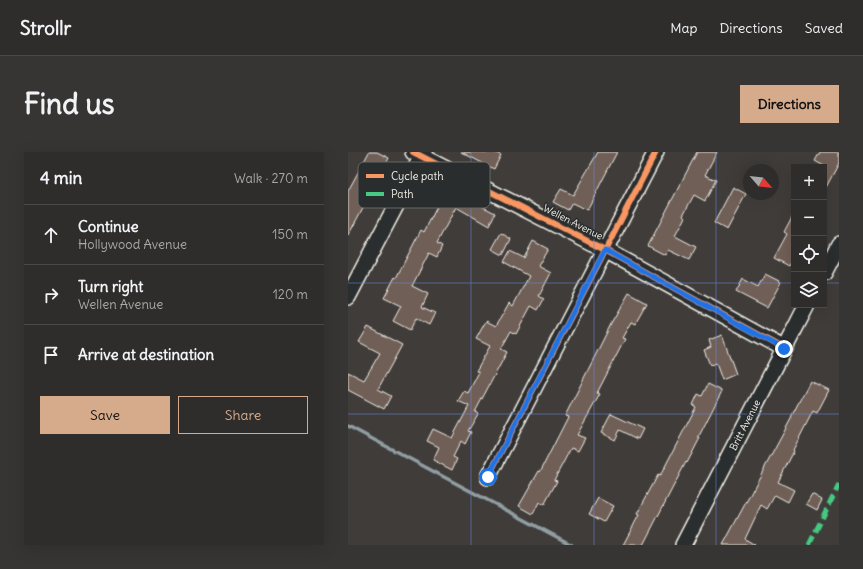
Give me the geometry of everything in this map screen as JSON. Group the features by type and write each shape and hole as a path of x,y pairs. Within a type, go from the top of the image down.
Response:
{"street":[{"path":"488,477 656,152"},
{"name":"Wellen Avenue","path":"420,154 435,162"},
{"name":"Wellen Avenue","path":"490,190 605,250 784,349"},
{"path":"348,297 393,208"},
{"path":"825,272 839,244"},
{"name":"Britt Avenue","path":"683,545 805,308"}],"building":[{"path":"369,152 377,152 389,158 387,162 364,162"},
{"path":"461,152 494,152 501,155 494,169 490,167 490,162 480,162"},
{"path":"598,152 617,152 587,210 572,203 568,210 553,202 561,189 573,195"},
{"path":"697,152 717,152 705,175 716,180 705,201 694,195 683,215 685,217 675,236 696,247 689,260 668,250 665,255 648,246"},
{"path":"820,152 839,152 839,163 827,185 827,164 820,164 815,161"},
{"path":"358,172 358,208 363,208 348,236 348,191"},
{"path":"733,187 743,192 743,200 727,230 714,223"},
{"path":"436,208 455,208 437,243 442,246 437,257 429,253 412,286 428,294 422,307 435,313 429,325 416,318 410,330 393,321 401,306 384,298 421,230 424,232"},
{"path":"458,208 485,208 495,213 489,226"},
{"path":"791,219 791,263 789,266 774,258 787,234 784,232"},
{"path":"501,233 511,239 503,255 492,249"},
{"path":"533,241 548,249 538,266 551,273 539,296 544,299 538,310 531,306 516,334 511,331 501,349 507,352 475,412 478,414 468,431 471,432 465,444 461,441 453,457 457,459 452,470 433,460 439,447 427,441 433,429 452,438 469,406 458,401 464,391 468,393 479,372 476,371 490,346 476,339 486,321 496,326 509,303 513,306 529,276 504,262 510,251 524,258"},
{"path":"765,274 781,282 767,308 736,292 743,279 758,287"},
{"path":"629,293 647,303 635,324 631,322 622,338 625,339 597,393 600,394 577,435 585,438 578,451 571,448 554,480 557,481 544,505 539,502 533,514 519,506 539,471 540,472 568,417 565,416 611,324"},
{"path":"368,327 402,345 378,389 391,396 384,409 348,390 348,372 364,380 380,353 359,342"},
{"path":"722,335 736,374 722,380 716,363 710,365 704,350 711,347 709,340"},
{"path":"810,381 829,390 817,413 813,411 778,482 794,490 788,502 775,495 767,509 761,505 745,539 755,545 723,545 792,417"},
{"path":"708,384 722,391 687,463 686,462 643,545 623,545 639,515 637,514 658,475 660,476 696,407 693,405 698,394 702,396"},
{"path":"611,414 643,429 638,439 620,430 615,440 601,433"},
{"path":"812,494 822,500 817,510 806,504"},
{"path":"598,498 613,506 604,522 589,514"}],"waterway":[{"path":"348,426 572,545"}],"marked path":[{"path":"809,545 839,484"}],"cycle path":[{"path":"413,152 433,162"},
{"path":"488,477 656,152"},
{"path":"490,191 605,250 785,349"}],"route":[{"path":"488,477 605,250 784,349"}]}
